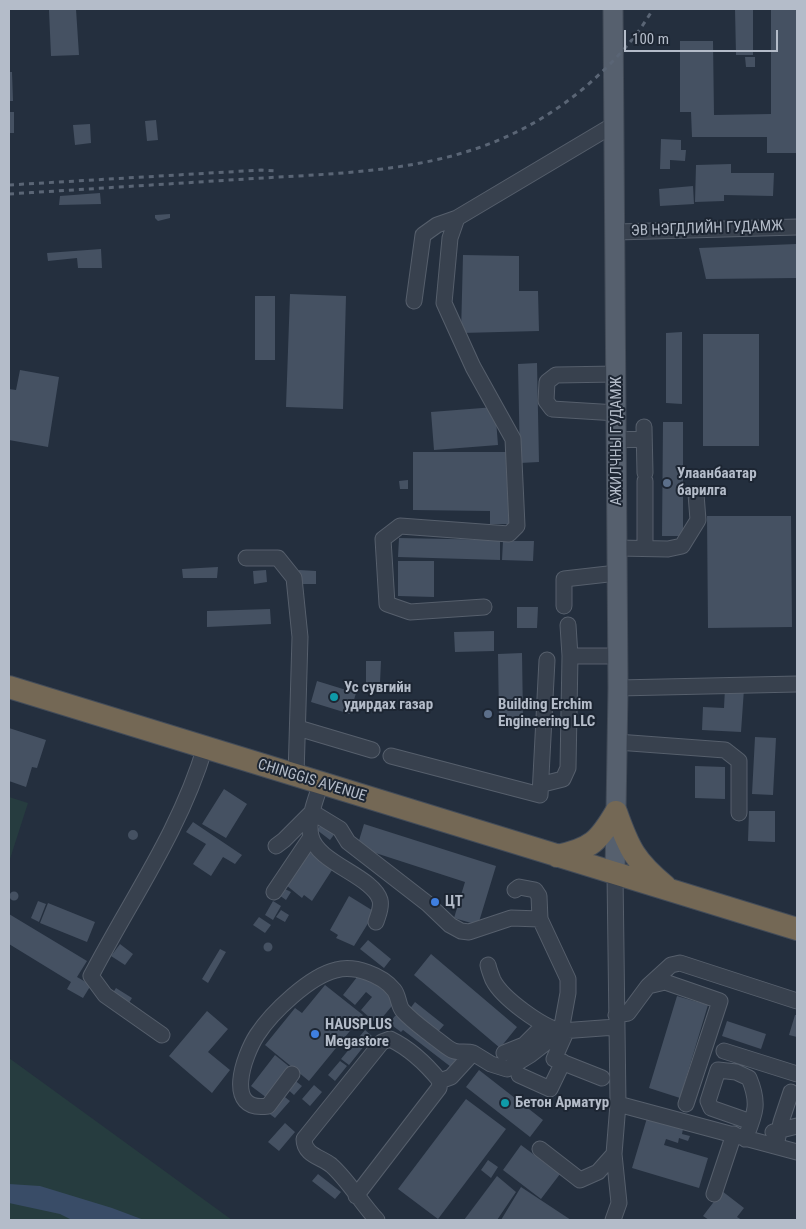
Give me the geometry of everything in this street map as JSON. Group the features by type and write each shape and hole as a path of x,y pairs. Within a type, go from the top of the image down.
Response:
{"highway":[{"name":"CHINGGIS AVENUE","path":"9,686 797,929"},
{"path":"557,856 579,851 598,840 616,812"},
{"path":"616,812 625,840 634,856 643,868 671,891"}],"main road":[{"name":"АЖИЛЧНЫ ГУДАМЖ","path":"613,9 618,656 615,874"}],"street":[{"path":"414,302 423,234 437,225 457,218 614,124"},
{"path":"457,218 450,238 444,304 473,367 513,439 517,526 509,534 400,526 383,540 387,604 410,612 484,607"},
{"name":"ЭВ НЭГДЛИЙН ГУДАМЖ","path":"616,232 797,227"},
{"path":"617,374 556,375 547,382 546,401 552,409 617,414"},
{"path":"617,440 644,433 645,548"},
{"path":"617,548 668,549 682,546 698,520 696,494"},
{"path":"246,558 278,558 294,578 300,636 296,776"},
{"path":"564,606 564,579 617,574"},
{"path":"548,783 563,779 568,768 570,656 568,625"},
{"path":"570,656 618,656"},
{"path":"392,756 540,795 547,660"},
{"path":"618,688 797,684"},
{"path":"298,728 372,750"},
{"path":"617,742 725,750 739,761 739,813"},
{"path":"162,1035 105,995 91,976 178,822 196,778 205,747"},
{"path":"274,892 311,838 312,812 320,783"},
{"path":"276,846 312,812"},
{"path":"312,812 340,829 348,842 428,904 450,925 461,931 469,932 511,918 540,919"},
{"path":"311,838 318,849 364,882 377,895 380,908 376,922"},
{"path":"613,1220 619,1203 614,1154 618,1104 615,874"},
{"path":"515,890 519,887 535,890 539,896 540,919 568,980 564,1031 554,1059 602,1078"},
{"path":"292,1074 268,1106 256,1107 250,1105 242,1098 240,1085 243,1069 247,1054 258,1034 287,1000 321,976 335,970 349,968 365,970 394,990 401,1010 436,1039 455,1051 473,1053 491,1064 507,1069 564,1031 616,1021 628,1013 648,986 671,965 680,963 745,986 797,1001"},
{"path":"488,965 493,981 505,994 544,1025 564,1031"},
{"path":"648,986 665,982 720,1001 686,1104"},
{"path":"504,1053 524,1045 544,1025"},
{"path":"377,1220 340,1174 329,1164 311,1154 304,1146 304,1139 382,1042 390,1039 402,1045 440,1081"},
{"path":"724,1051 797,1074"},
{"path":"440,1081 451,1077 473,1053"},
{"path":"519,1075 550,1089 563,1062"},
{"path":"356,1196 439,1088 440,1081"},
{"path":"776,1146 791,1092"},
{"path":"618,1104 797,1152"},
{"path":"714,1194 739,1136 752,1122"},
{"path":"739,1136 797,1126"},
{"path":"540,1148 580,1180 598,1172 614,1154"}],"green space":[{"path":"9,797 28,803 9,862"},
{"path":"9,1058 232,1220 9,1220"}],"water":[{"path":"9,1184 40,1186 144,1220 72,1220 60,1214 9,1203"}],"building":[{"path":"76,9 79,55 51,56 49,10"},
{"path":"735,9 753,9 753,55 736,55"},
{"path":"771,9 797,9 797,153 767,153 767,137 692,137 691,112 680,112 680,41 713,41 714,115 771,114"},
{"path":"745,57 755,57 755,67 746,67"},
{"path":"9,72 12,72 13,101 9,101"},
{"path":"9,112 14,112 14,133 9,133"},
{"path":"156,120 158,140 147,141 145,121"},
{"path":"90,124 91,143 75,145 73,125"},
{"path":"661,139 681,140 681,150 686,150 685,161 670,160 670,169 660,169"},
{"path":"731,164 731,173 774,173 773,196 724,195 724,201 695,202 696,165"},
{"path":"693,186 694,204 660,206 659,189"},
{"path":"100,193 101,204 59,205 60,196"},
{"path":"170,214 170,218 158,221 155,218 155,215"},
{"path":"796,244 796,278 706,279 699,248"},
{"path":"101,249 102,268 78,268 77,258 48,261 47,253"},
{"path":"463,255 519,256 519,291 538,291 539,331 461,333"},
{"path":"290,294 346,296 343,409 286,407"},
{"path":"255,296 275,296 275,360 255,360"},
{"path":"682,332 682,404 666,403 666,333"},
{"path":"703,334 759,334 759,446 703,446"},
{"path":"537,363 539,462 520,463 518,364"},
{"path":"20,370 59,377 48,447 9,440 9,389 16,390"},
{"path":"495,407 498,445 434,450 431,412"},
{"path":"663,422 683,422 683,536 662,536"},
{"path":"413,452 509,452 509,524 490,524 490,511 413,510"},
{"path":"408,480 408,489 400,489 399,481"},
{"path":"707,516 791,516 792,627 708,628"},
{"path":"399,538 500,540 500,560 398,557"},
{"path":"503,541 534,541 533,561 502,560"},
{"path":"398,561 434,561 434,597 398,596"},
{"path":"218,567 217,578 183,578 182,569"},
{"path":"266,570 267,582 254,584 253,571"},
{"path":"299,570 316,571 316,584 299,584"},
{"path":"517,607 538,607 537,628 517,628"},
{"path":"270,609 271,624 207,627 207,611"},
{"path":"494,631 494,651 455,652 454,632"},
{"path":"522,653 523,718 499,719 498,654"},
{"path":"366,661 381,661 380,683 366,683"},
{"name":"Ус сувгийн удирдах газар","path":"317,681 356,693 350,714 311,702"},
{"path":"725,688 744,689 741,732 702,730 703,707 724,708"},
{"path":"9,728 46,740 37,768 32,767 26,787 9,781"},
{"path":"755,737 776,738 773,795 752,794"},
{"path":"695,766 725,767 725,799 695,798"},
{"path":"224,789 247,804 226,838 202,824"},
{"path":"749,811 775,811 775,842 748,841"},
{"path":"193,822 242,855 235,864 223,857 211,876 193,864 206,844 186,832"},
{"path":"323,822 336,832 330,840 317,830"},
{"path":"364,824 496,866 478,925 454,918 465,882 357,847"},
{"path":"131,830 135,830 138,835 137,839 131,840 128,837 128,833"},
{"path":"307,851 334,867 312,901 304,895 302,898 286,885"},
{"path":"283,888 291,892 286,900 279,895"},
{"path":"14,892 18,896 14,900 10,896"},
{"path":"349,896 375,912 354,946 336,938 338,935 330,930"},
{"path":"38,901 46,904 39,922 31,918"},
{"path":"273,901 281,906 273,920 265,915"},
{"path":"48,903 95,922 87,942 40,923"},
{"path":"281,910 289,915 285,922 276,917"},
{"path":"9,914 87,961 77,977 91,985 83,998 67,989 71,982 9,944"},
{"path":"259,917 271,925 265,933 253,925"},
{"path":"368,940 391,959 384,968 360,949"},
{"path":"268,942 273,947 268,952 263,947"},
{"path":"120,944 133,954 125,965 111,956"},
{"path":"220,949 226,952 208,983 202,979"},
{"path":"431,954 517,1027 500,1048 414,975"},
{"path":"361,972 396,1001 377,1024 361,1010 372,997 366,992 355,1005 343,995"},
{"path":"325,985 363,1015 309,1081 265,1045 295,1008 302,1013"},
{"path":"116,988 132,998 127,1006 111,996"},
{"path":"677,996 708,1005 680,1098 649,1088"},
{"path":"415,1002 444,1025 437,1033 409,1010"},
{"path":"207,1011 228,1029 208,1052 230,1070 212,1093 169,1056"},
{"path":"401,1015 457,1059 451,1067 403,1030 401,1032 389,1023 395,1016"},
{"path":"795,1015 797,1015 797,1037 789,1035"},
{"path":"727,1021 766,1034 761,1049 722,1036"},
{"path":"365,1030 372,1036 349,1065 341,1059"},
{"path":"275,1055 291,1068 267,1098 251,1086"},
{"path":"340,1061 347,1066 335,1081 328,1075"},
{"name":"Бетон Арматур","path":"479,1070 543,1120 530,1137 466,1087"},
{"path":"293,1079 302,1086 294,1095 286,1088"},
{"path":"314,1085 322,1092 310,1106 302,1099"},
{"path":"281,1094 290,1101 275,1118 267,1112"},
{"path":"466,1099 506,1129 438,1219 398,1189"},
{"path":"647,1118 683,1129 682,1134 690,1136 688,1141 679,1138 678,1143 666,1139 664,1145 708,1158 699,1188 632,1168"},
{"path":"285,1123 295,1132 279,1151 268,1142"},
{"path":"521,1145 560,1174 541,1199 503,1170"},
{"path":"488,1160 498,1167 491,1178 481,1170"},
{"path":"318,1174 341,1192 335,1199 312,1181"},
{"path":"497,1176 516,1192 497,1220 464,1220"},
{"path":"521,1187 571,1220 501,1220"},
{"path":"722,1191 744,1208 737,1217 742,1220 709,1220 703,1216"}],"railway":[{"path":"9,194 338,173 424,162 465,152 506,137 545,116 584,88 622,51 639,31 653,9"},
{"path":"9,185 261,170 278,171"}],"place":[{"name":"Улаанбаатар барилга","path":"667,483"},
{"name":"Ус сувгийн удирдах газар","path":"334,697"},
{"name":"Building Erchim Engineering LLC","path":"488,714"},
{"name":"ЦТ","path":"435,902"},
{"name":"HAUSPLUS Megastore","path":"315,1034"},
{"name":"Бетон Арматур","path":"505,1103"}]}
